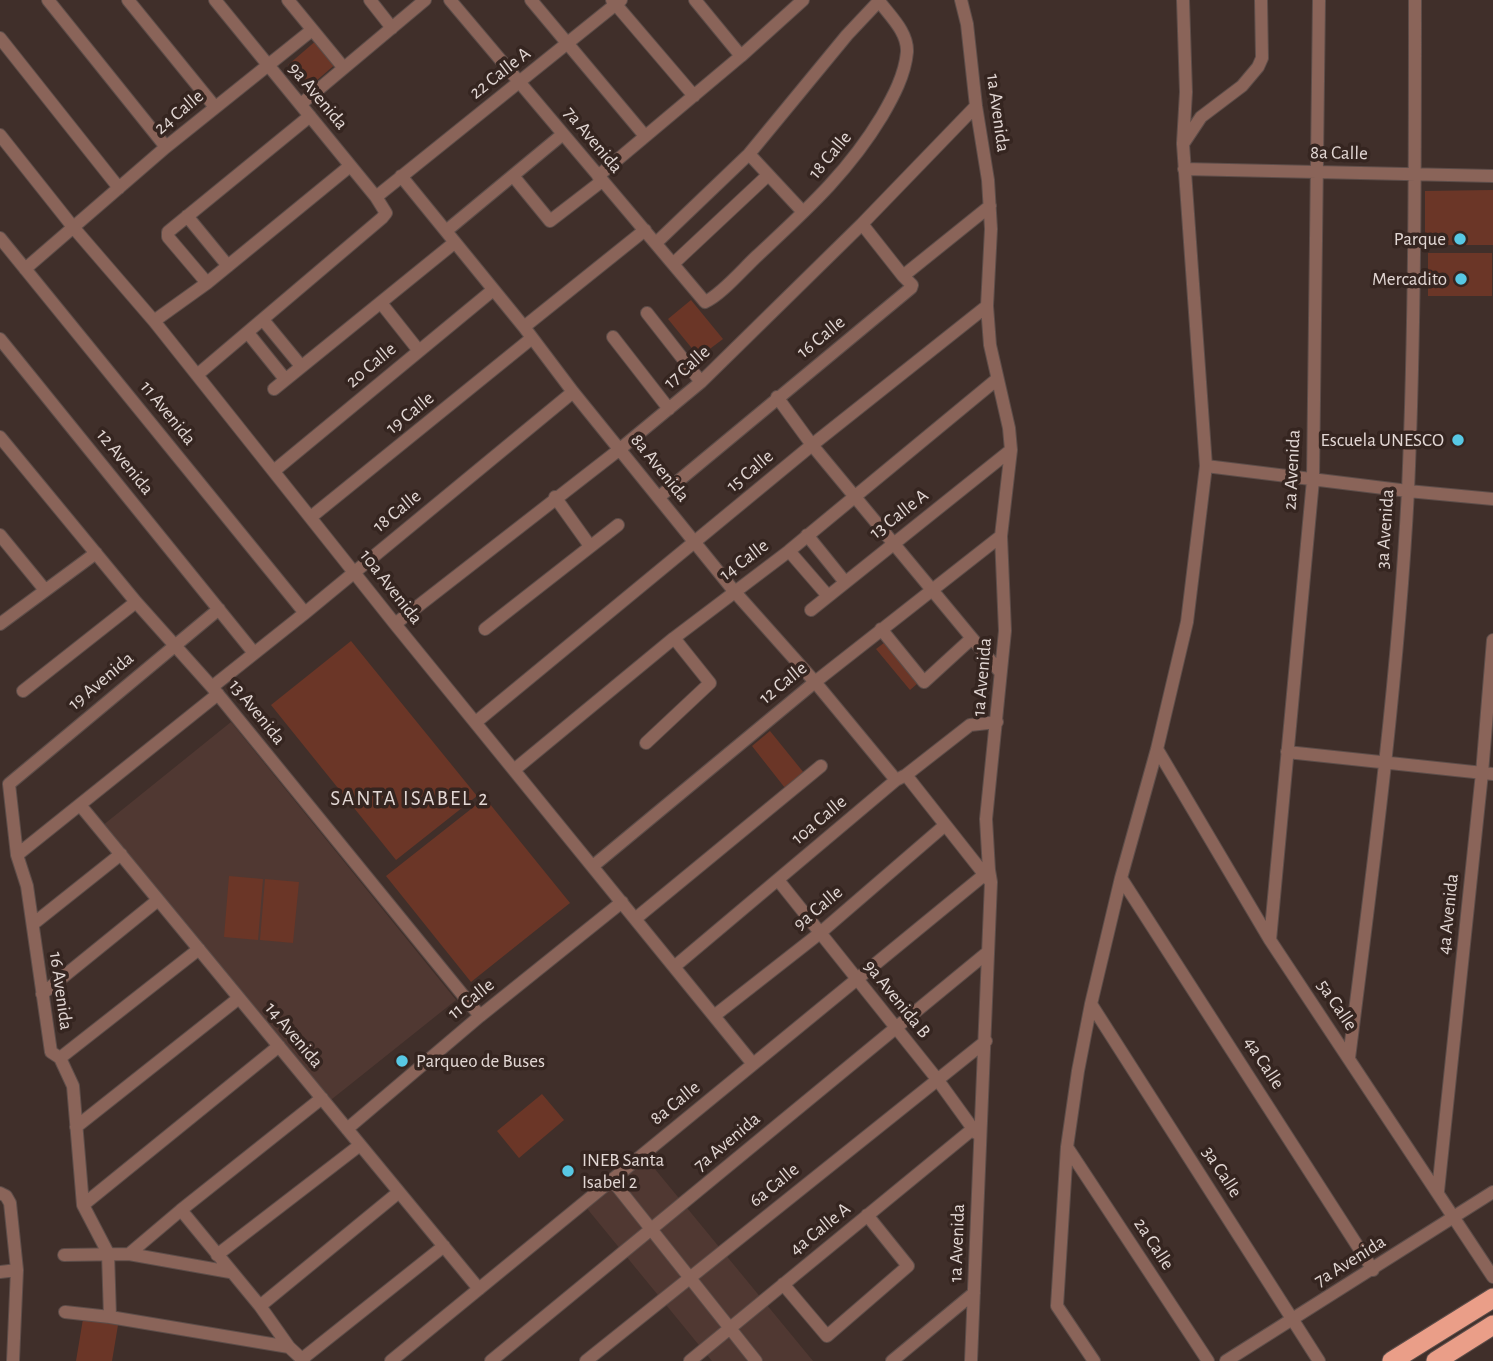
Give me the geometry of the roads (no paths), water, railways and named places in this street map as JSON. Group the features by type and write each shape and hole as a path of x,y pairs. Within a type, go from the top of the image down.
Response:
{"highway":[{"path":"1392,1361 1493,1298"},
{"path":"1436,1361 1493,1325"}],"street":[{"path":"48,0 166,147"},
{"path":"128,0 215,107"},
{"name":"9a Avenida","path":"215,0 385,210 382,218 264,320"},
{"path":"288,0 342,66"},
{"path":"370,0 392,28"},
{"path":"300,104 342,66 425,0"},
{"name":"7a Avenida","path":"450,0 703,301 708,302"},
{"path":"531,0 645,136"},
{"path":"695,0 741,56"},
{"path":"782,0 791,10"},
{"path":"514,177 550,221 803,0"},
{"name":"1a Avenida","path":"961,0 967,24 975,106 990,206 987,306 990,345 1012,450 1002,536 1005,631 986,819 989,870 986,1041 971,1361"},
{"path":"1094,1361 1057,1306 1067,1147 1077,1072 1091,1004 1187,622 1206,466 1184,169 1186,92 1183,0"},
{"path":"1183,144 1201,117 1251,78 1261,62 1261,0"},
{"name":"2a Avenida","path":"1270,940 1313,480 1319,0"},
{"name":"3a Avenida","path":"1349,1058 1387,762 1408,491 1415,175 1415,0"},
{"path":"656,243 749,154 847,35 879,1"},
{"name":"18 Calle","path":"708,302 840,176 864,146 900,82 907,49 905,38 879,1"},
{"path":"616,2 694,96"},
{"name":"22 Calle A","path":"376,197 567,45 616,2"},
{"name":"24 Calle","path":"25,269 166,147 312,30"},
{"path":"0,38 119,188"},
{"name":"17 Calle","path":"395,624 620,449 701,382 862,224 975,106"},
{"path":"207,283 168,237 168,232 310,116"},
{"path":"446,231 563,134"},
{"name":"10a Avenida","path":"0,135 73,227 154,320 395,624 753,1064"},
{"path":"749,154 803,212"},
{"path":"154,320 207,283 350,166"},
{"name":"8a Calle","path":"1184,169 1493,176"},
{"name":"8a Avenida","path":"401,176 734,591 901,777 988,879"},
{"path":"673,264 767,176"},
{"path":"862,224 903,276 990,206"},
{"path":"187,216 228,266"},
{"path":"524,327 645,230"},
{"name":"11 Avenida","path":"0,238 305,613"},
{"path":"274,389 454,243"},
{"name":"16 Calle","path":"659,497 911,288 912,285 903,276"},
{"name":"20 Calle","path":"275,470 493,290"},
{"path":"381,303 419,351"},
{"name":"15 Calle","path":"476,722 812,444 987,306"},
{"path":"647,313 701,382"},
{"path":"197,375 264,320 301,366"},
{"path":"248,333 285,379"},
{"path":"613,337 669,409"},
{"name":"12 Avenida","path":"0,338 254,653"},
{"name":"19 Calle","path":"311,517 532,338"},
{"name":"14 Calle","path":"514,770 674,638 789,551 996,380"},
{"name":"18 Calle","path":"17,855 215,691 254,653 573,392"},
{"path":"777,397 930,590 1000,672"},
{"name":"13 Avenida","path":"0,437 136,602 215,691 480,1016"},
{"name":"13 Calle A","path":"811,610 1012,450"},
{"path":"1206,466 1493,499"},
{"path":"555,497 590,546"},
{"path":"485,629 618,525"},
{"path":"0,535 46,590"},
{"path":"807,535 845,582"},
{"name":"12 Calle","path":"593,866 815,682 1002,536"},
{"path":"789,551 828,596"},
{"path":"0,624 96,553"},
{"path":"23,691 136,602"},
{"name":"19 Avenida","path":"9,784 219,609"},
{"path":"881,629 924,682 971,639"},
{"path":"646,743 710,683 674,638"},
{"name":"4a Avenida","path":"1438,1191 1488,773 1493,640"},
{"name":"10a Calle","path":"674,967 901,777 970,725 997,722"},
{"name":"5a Calle","path":"1157,749 1270,940 1493,1277"},
{"path":"1287,752 1488,773"},
{"path":"635,919 821,766"},
{"name":"16 Avenida","path":"9,784 17,855 27,886 51,1052 60,1058 73,1086 83,1205 108,1253 110,1317"},
{"name":"14 Avenida","path":"80,805 479,1289"},
{"name":"9a Calle","path":"714,1016 820,933 944,826"},
{"path":"33,924 121,854"},
{"name":"4a Calle","path":"1121,878 1373,1270"},
{"name":"8a Calle","path":"391,1361 857,979 988,879"},
{"name":"9a Avenida B","path":"778,880 937,1079 974,1128 980,1144"},
{"path":"42,994 158,900"},
{"name":"11 Calle","path":"347,1129 480,1016 622,902"},
{"path":"60,1058 199,949"},
{"name":"7a Avenida","path":"491,1361 988,953"},
{"path":"76,1127 239,998"},
{"name":"3a Calle","path":"1091,1004 1320,1361"},
{"name":"6a Calle","path":"586,1361 986,1041"},
{"path":"83,1205 278,1046"},
{"path":"129,1254 322,1098"},
{"name":"4a Calle A","path":"690,1361 974,1128"},
{"path":"217,1255 360,1145"},
{"name":"2a Calle","path":"1067,1147 1208,1361"},
{"path":"612,1180 756,1361"},
{"path":"260,1306 399,1192"},
{"name":"7a Avenida","path":"1226,1361 1493,1192"},
{"path":"0,1194 6,1196 10,1203 17,1270 13,1355 0,1351"},
{"path":"181,1210 260,1306 289,1347 303,1360 444,1246"},
{"path":"783,1284 827,1336 908,1266 867,1215"},
{"path":"64,1255 129,1254 230,1272"},
{"path":"0,1272 17,1270"},
{"path":"892,1361 974,1293"},
{"path":"65,1312 289,1347"}],"place":[{"name":"Parque","path":"1460,239"},
{"name":"Mercadito","path":"1461,279"},
{"name":"Escuela UNESCO","path":"1458,440"},
{"name":"Parqueo de Buses","path":"402,1061"},
{"name":"INEB Santa Isabel 2","path":"568,1171"}],"district":[{"name":"SANTA ISABEL 2","path":"410,799"}]}
